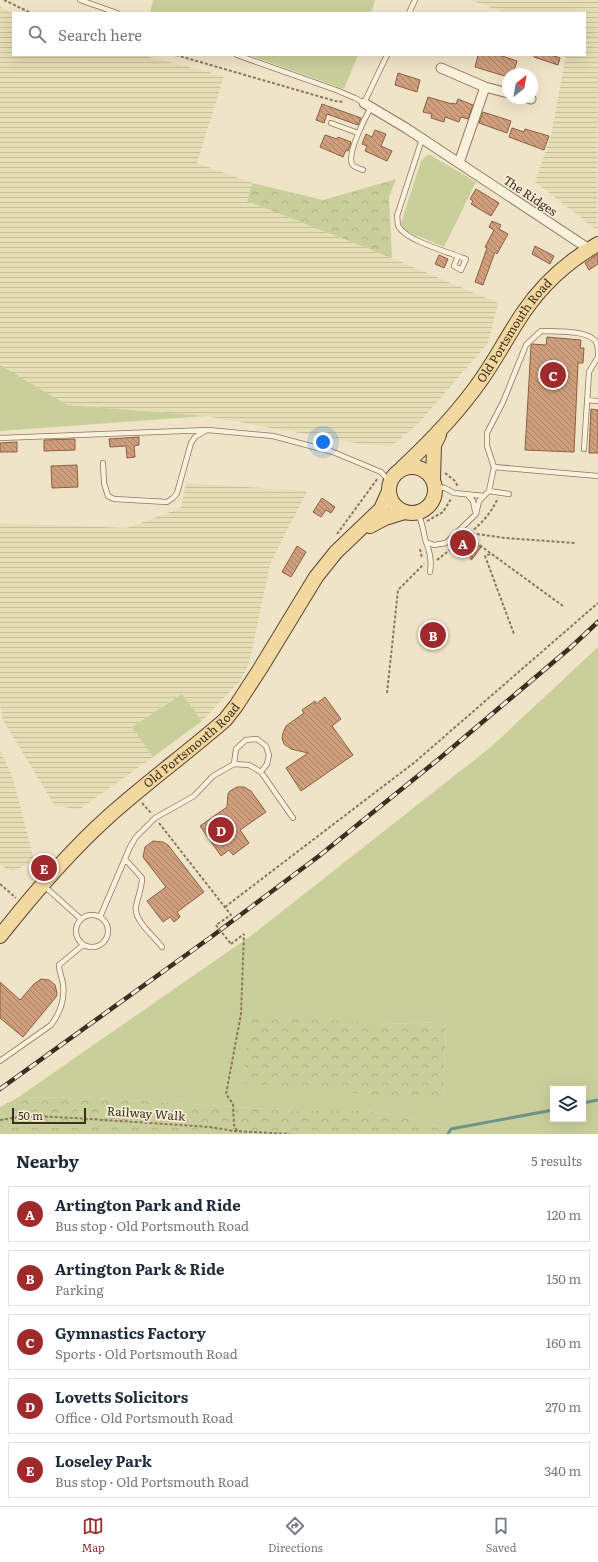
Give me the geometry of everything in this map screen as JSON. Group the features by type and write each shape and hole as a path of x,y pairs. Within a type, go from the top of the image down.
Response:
{"main road":[{"name":"Old Portsmouth Road","path":"402,468 442,430 481,380 523,312 558,273 573,260 593,247"},
{"name":"Old Portsmouth Road","path":"435,483 434,445 442,430"},
{"path":"411,466 420,467 428,472 435,483 434,498 430,505 422,511 409,512 396,507 391,500 389,486 395,474 402,468 411,466"},
{"name":"Old Portsmouth Road","path":"0,936 42,884 71,852 108,816 225,720 256,675 316,577 336,552 381,509 389,486"},
{"name":"Old Portsmouth Road","path":"356,534 385,518 409,512"}],"street":[{"path":"441,68 485,87 502,91"},
{"path":"459,163 485,87"},
{"name":"The Ridges","path":"367,105 406,128 593,247"}],"lane":[{"path":"80,0 114,12"},
{"path":"409,12 415,0"},
{"path":"240,56 342,92 367,105"},
{"path":"362,170 352,164 351,156 367,105 387,56"},
{"path":"331,123 358,133"},
{"path":"422,139 397,216 398,226 406,234 426,244 458,256"},
{"path":"426,542 434,545 446,543 476,514 479,502 489,491 494,466 487,446 487,433 503,402 526,345 541,331 584,333 593,338 597,344 598,357 589,372 584,449"},
{"path":"587,400 598,401"},
{"path":"103,463 104,483 108,496 114,499 167,502 174,498 177,493 191,443 195,437 208,430"},
{"path":"0,438 208,430 273,436 334,452 381,472 389,486"},
{"path":"494,466 598,476"},
{"path":"435,483 454,493 484,496"},
{"path":"489,491 509,494"},
{"path":"468,495 473,500 476,514"},
{"path":"409,512 418,514 422,523 422,531 429,548 431,563 430,572"},
{"path":"234,764 236,749 246,740 257,739 266,746 269,755 261,772"},
{"path":"100,917 130,847 136,837 155,818 194,796 213,776 234,764 249,765 261,772 294,818"},
{"path":"125,859 142,878 141,892 135,907 136,912 143,926 162,947"},
{"path":"42,884 81,919"},
{"path":"92,915 100,917 105,921 109,934 106,940 97,947 92,948 83,945 76,932 77,926 81,919 92,915"},
{"path":"0,1061 51,1026 57,1017 63,996 63,985 59,965 83,945"}],"path":[{"path":"4,0 29,12"},
{"path":"179,56 335,101 367,105"},
{"path":"563,606 467,536 470,533 506,538 575,543"},
{"path":"454,546 473,560"},
{"path":"491,553 485,556 514,634"},
{"path":"388,693 398,590 425,563"},
{"path":"225,907 415,762 598,603"},
{"path":"134,795 155,818 231,915 216,925 231,944 244,934 241,1014 226,1094 233,1104 234,1125 237,1131"},
{"path":"0,884 24,905"},
{"name":"Railway Walk","path":"0,1120 33,1116 290,1134"}],"shaded area":[{"path":"470,0 598,0 597,230 535,182 551,136 566,56 586,56 586,12 503,12"},
{"path":"0,7 12,13 12,56 145,56 224,76 197,163 252,183 247,201 392,258 498,303 488,343 417,425 390,447 356,443 206,416 67,405 0,367"},
{"path":"186,483 307,491 270,564 249,664 240,681 202,721 182,694 132,727 153,757 80,809 55,806 3,720 0,705 0,523 127,528 181,508"},
{"path":"0,750 13,778 34,860 13,872 0,865"}],"green space":[{"path":"153,0 375,0 371,12 150,12"},
{"path":"252,56 358,56 344,89"},
{"path":"430,155 476,182 444,247 406,231 402,227 401,223 421,161 426,156"},
{"path":"396,179 389,197 392,258 247,201 252,183 323,200"},
{"path":"0,365 67,405 206,416 0,431"},
{"path":"598,647 598,1134 459,1134 416,1119 367,1111 301,1111 80,1097 17,1098 252,935 492,746","holes":["446,1023 443,1101 384,1024"]},
{"path":"182,694 202,721 153,757 132,727"},
{"path":"252,1015 384,1024 446,1022 443,1101 242,1083"},
{"path":"80,1097 301,1111 367,1111 416,1119 459,1134 0,1134 0,1107 17,1098"}],"building":[{"path":"478,56 502,56 517,61 515,68 502,68 502,75 475,67"},
{"path":"554,56 560,58 558,65 534,57"},
{"path":"398,73 420,80 417,92 395,85"},
{"path":"428,97 452,104 456,104 458,99 473,105 468,119 461,117 459,122 445,117 444,122 431,118 432,114 423,112"},
{"path":"322,104 361,118 358,125 327,114 324,123 316,120"},
{"path":"483,112 511,121 507,133 479,123"},
{"path":"512,128 524,132 525,129 549,136 544,150 509,137"},
{"path":"375,130 386,134 381,146 392,151 387,161 365,151 367,146 362,144 366,134 372,137"},
{"path":"325,135 337,139 338,137 351,142 348,151 346,150 343,157 320,147"},
{"path":"476,189 499,203 491,216 471,204 473,201 470,199"},
{"path":"492,221 501,225 499,229 508,234 497,254 495,252 483,285 475,282 487,248 485,247 494,230 489,227"},
{"path":"535,246 554,256 550,264 532,254"},
{"path":"598,254 598,264 589,270 585,263"},
{"path":"439,255 448,259 444,268 435,264"},
{"path":"547,337 581,340 580,348 584,348 583,363 578,363 574,452 525,450 531,346 532,344 546,345"},
{"path":"591,409 598,410 598,453 589,453"},
{"path":"139,437 139,445 134,446 135,457 127,458 126,446 110,447 109,439"},
{"path":"75,439 75,450 44,451 44,440"},
{"path":"17,442 17,452 0,452 0,443"},
{"path":"77,465 78,487 52,488 51,466"},
{"path":"322,498 335,507 331,513 326,510 321,517 313,512"},
{"path":"474,542 481,547 473,558 466,553"},
{"path":"297,546 306,552 291,577 282,572"},
{"path":"325,697 341,719 332,726 353,755 301,791 286,768 308,753 291,749 284,744 282,738 283,733 286,726 304,713 302,710 315,701 316,704"},
{"path":"237,787 244,787 251,791 266,812 240,830 249,843 233,855 229,850 221,856 200,826 227,807 228,794"},
{"path":"153,841 163,842 168,845 204,892 177,912 180,917 174,922 170,917 163,922 147,901 166,887 143,857 145,847"},
{"path":"41,979 49,980 55,985 57,993 56,997 23,1037 0,1018 0,982 20,1000 34,984"}],"waterway":[{"path":"586,1102 598,1100"},
{"path":"448,1134 451,1129 550,1111"}],"railway":[{"path":"0,1089 211,937 319,856 440,758 570,648 598,622"}],"place":[{"name":"Gymnastics Factory","path":"553,375"},
{"name":"Artington Park and Ride","path":"463,543"},
{"name":"Artington Park & Ride","path":"433,635"},
{"name":"Lovetts Solicitors","path":"221,830"},
{"name":"Loseley Park","path":"44,868"}]}
